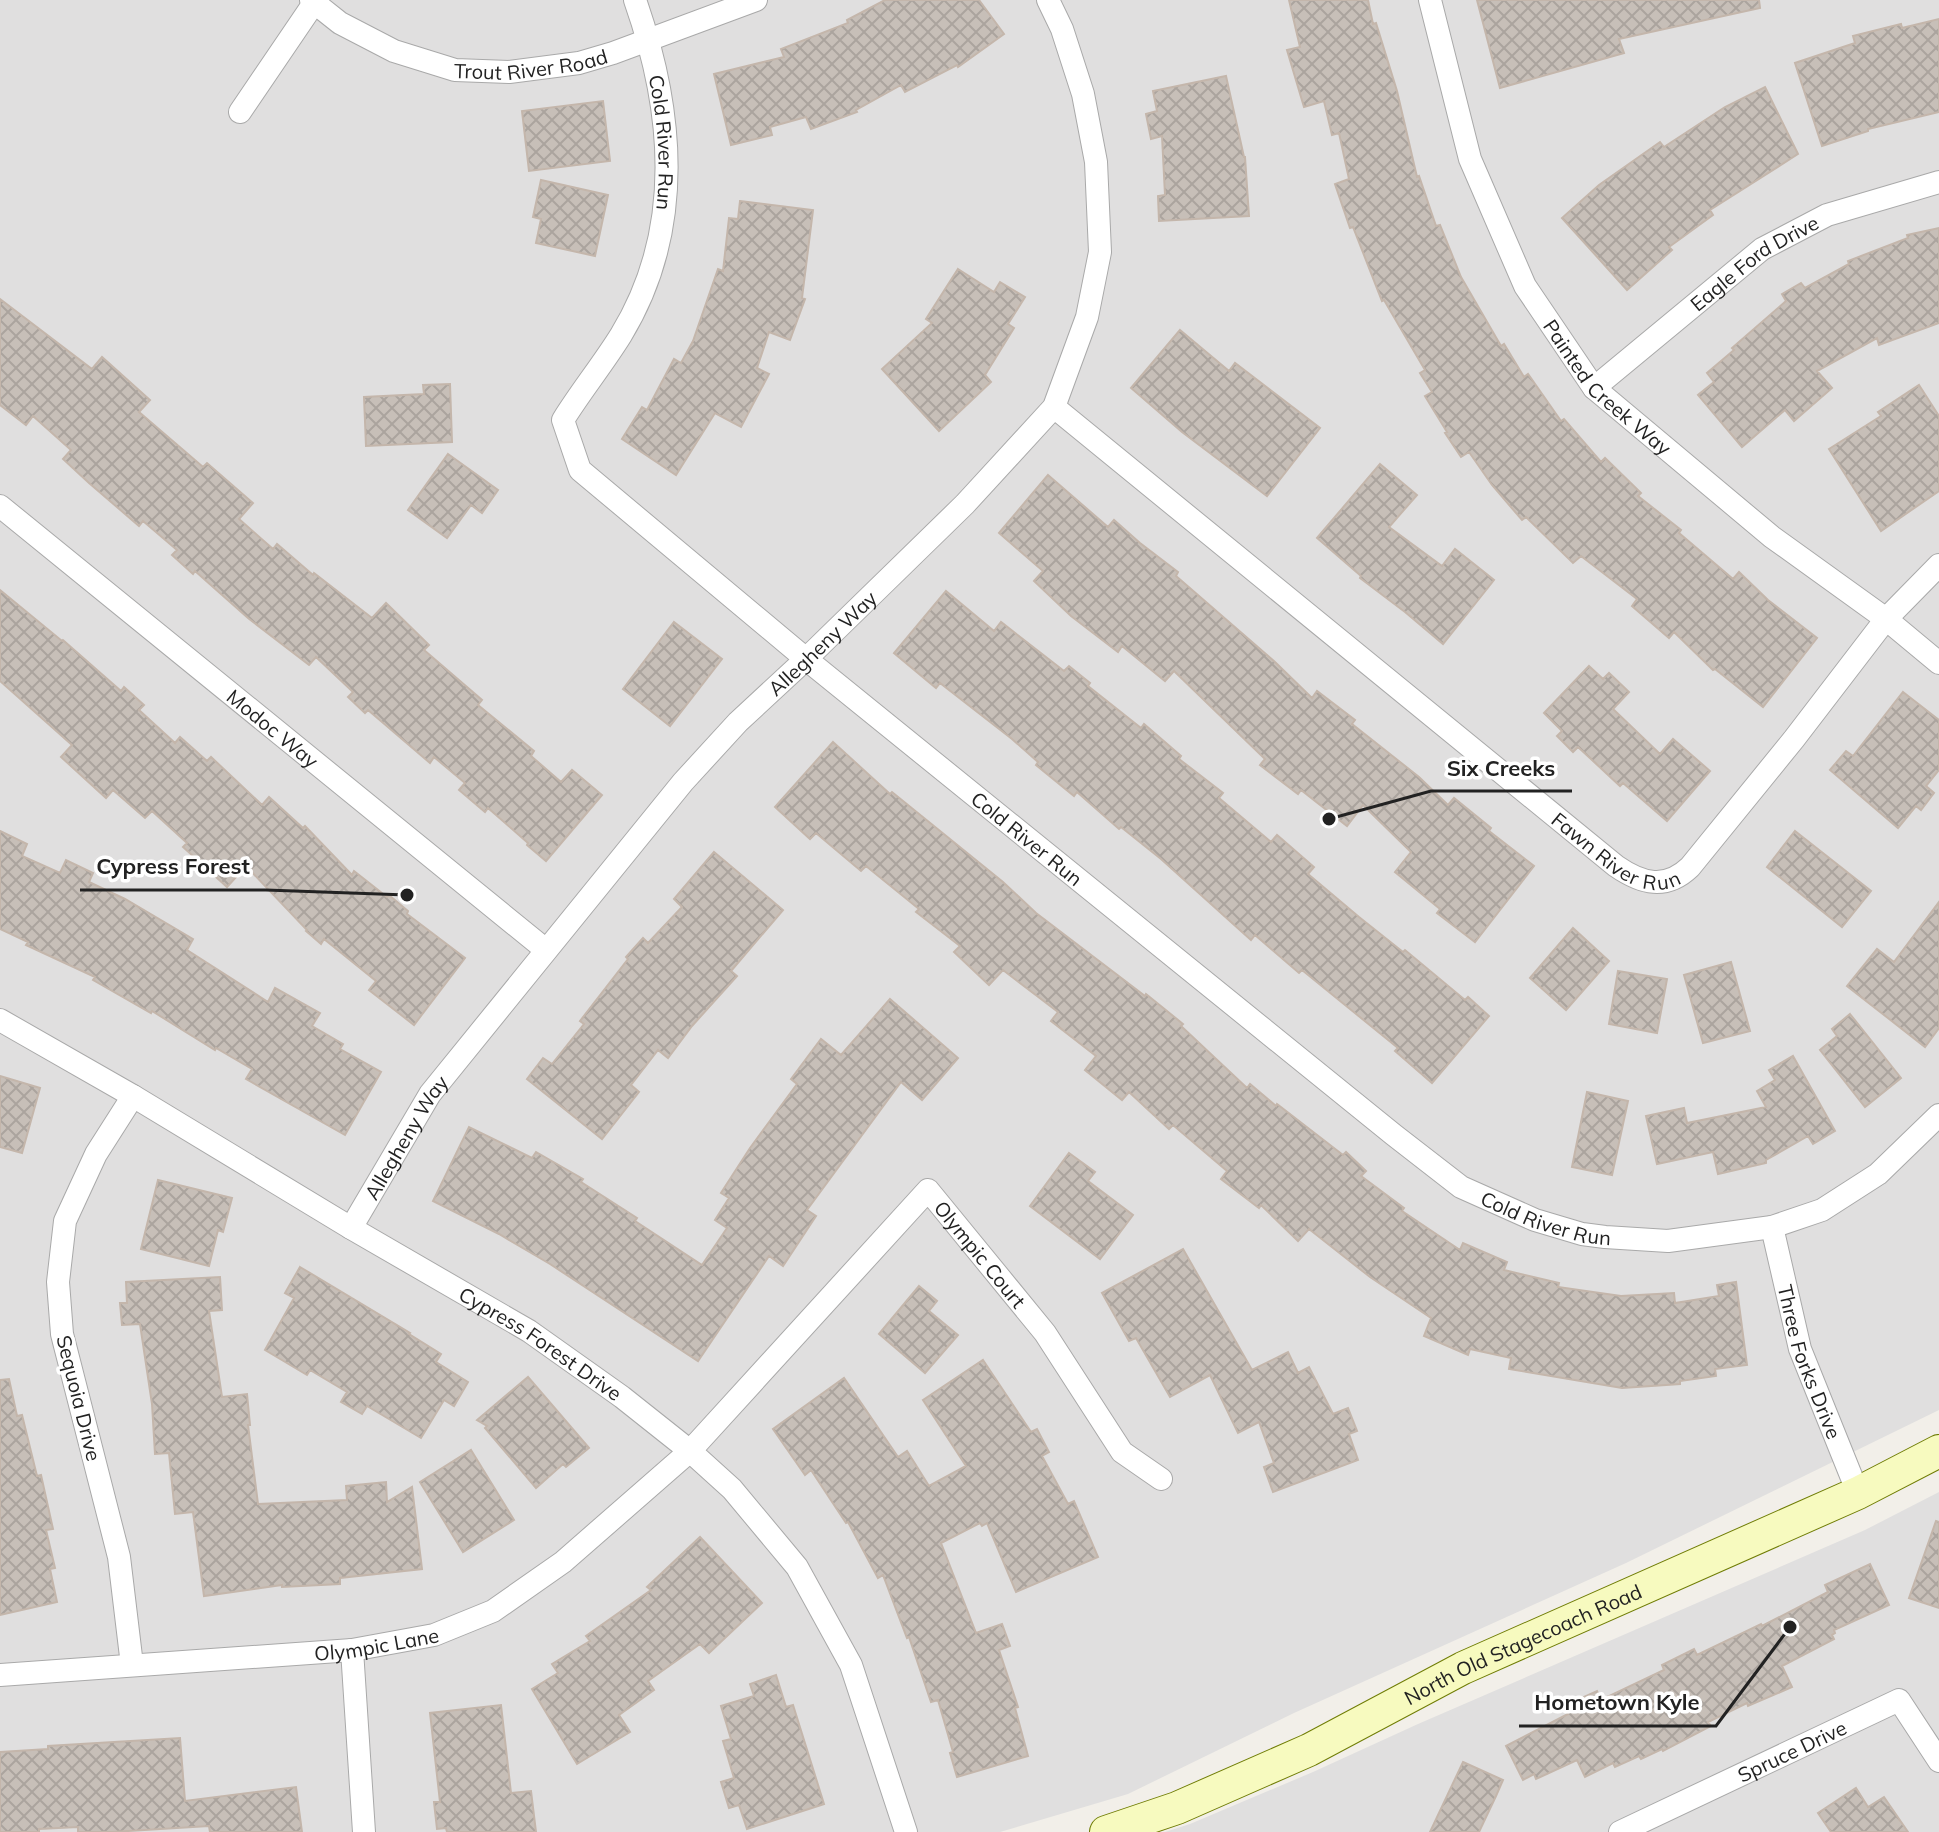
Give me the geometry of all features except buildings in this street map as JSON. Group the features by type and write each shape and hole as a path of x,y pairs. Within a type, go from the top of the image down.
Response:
{"street":[{"name":"Cold River Run","path":"635,0 649,40 663,110 667,184 660,234 645,288 627,322 563,420 580,470 806,659 1461,1187 1535,1220 1582,1234 1605,1237 1668,1241 1772,1227 1822,1210 1878,1174 1939,1115"},
{"name":"Trout River Road","path":"313,1 340,23 394,51 455,70 509,72 590,60 756,0"},
{"name":"Allegheny Way","path":"351,1228 430,1094 683,782 738,722 965,504 1054,407 1087,317 1100,252 1096,162 1083,94 1062,29 1048,0"},
{"name":"Painted Creek Way","path":"1430,0 1470,159 1525,286 1594,388 1772,537 1886,619 1939,663"},
{"path":"240,112 313,1"},
{"name":"Eagle Ford Drive","path":"1594,388 1762,249 1827,215 1939,182"},
{"name":"Fawn River Run","path":"1054,407 1616,866 1641,880 1675,879 1690,867 1886,619 1939,565"},
{"name":"Modoc Way","path":"0,506 546,950"},
{"name":"Cypress Forest Drive","path":"0,1020 529,1331 622,1397 690,1451 732,1489 797,1567 851,1665 906,1832"},
{"name":"Sequoia Drive","path":"132,1665 119,1557 62,1334 58,1282 65,1221 96,1154 133,1096"},
{"name":"Olympic Court","path":"690,1451 928,1190 1045,1333 1122,1452 1161,1479"},
{"name":"Three Forks Drive","path":"1772,1227 1800,1349 1858,1493"},
{"name":"Olympic Lane","path":"0,1675 352,1650 434,1635 493,1611 563,1562 690,1451"},
{"name":"North Old Stagecoach Road","path":"1106,1832 1177,1808 1309,1750 1463,1668 1858,1493 1939,1451"},
{"path":"352,1650 364,1832"},
{"name":"Spruce Drive","path":"1620,1832 1899,1700 1939,1761"}],"shaded area":[{"path":"0,0 1939,0 1939,1410 1626,1563 1294,1713 1128,1794 1000,1832 0,1832"},
{"path":"1939,1492 1939,1832 1165,1832 1313,1772 1865,1530"}],"place":[{"name":"Six Creeks","path":"1329,819"},
{"name":"Cypress Forest","path":"407,895"},
{"name":"Hometown Kyle","path":"1790,1627"}]}
